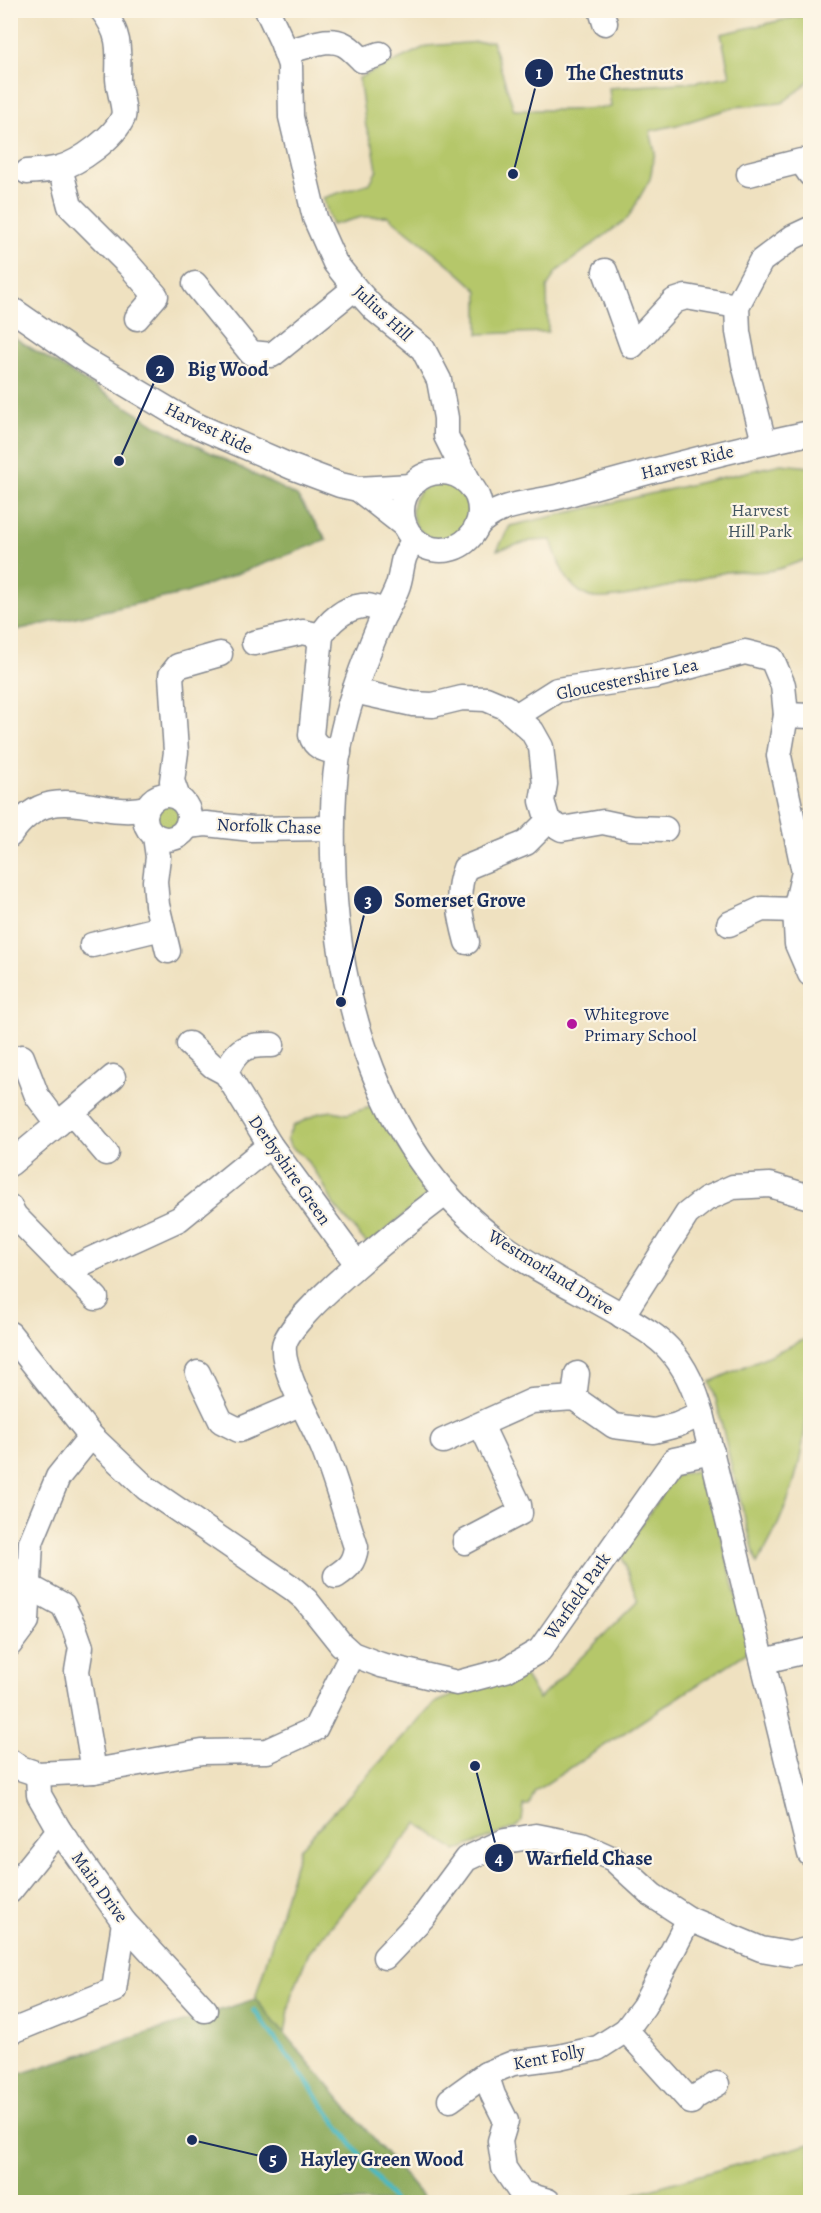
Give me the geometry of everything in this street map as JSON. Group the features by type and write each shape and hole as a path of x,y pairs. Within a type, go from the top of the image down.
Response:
{"street":[{"path":"27,172 60,168 93,151 116,128 124,115 118,77 120,54 114,30 102,10"},
{"name":"Julius Hill","path":"267,10 290,65 291,117 315,218 335,263 355,288 375,310 423,349 439,380 446,418 446,436 472,488"},
{"path":"285,51 322,41 343,43 362,60 380,54"},
{"path":"749,174 801,161 810,174"},
{"path":"60,168 70,206 129,265 156,296 137,318"},
{"path":"764,442 744,364 738,332 737,306 761,261 793,237 810,229"},
{"path":"605,271 632,346 674,301 686,297 737,306"},
{"path":"195,284 250,353 272,355 355,288"},
{"name":"Harvest Ride","path":"10,308 82,358 191,423 292,467 340,485 358,489 419,480"},
{"name":"Harvest Ride","path":"476,527 484,518 511,506 530,501 553,499 636,474 810,432"},
{"path":"419,480 438,472 450,473 460,477 472,488 479,503 480,515 476,527 463,543 442,550 427,548 409,532 402,504 446,436"},
{"name":"Harvest Ride","path":"472,488 530,501"},
{"name":"Harvest Ride","path":"358,489 409,532"},
{"name":"Westmorland Drive","path":"409,532 404,567 398,588 385,613 354,691 339,753 332,828 334,902 340,954 349,997 375,1078 404,1137 446,1194 502,1245 655,1336 681,1364 693,1386 712,1452 810,1854"},
{"name":"Westmorland Drive","path":"398,588 420,564 442,550"},
{"path":"339,753 322,749 314,743 311,735 321,636 326,626 337,617 363,606 374,607 385,613"},
{"path":"254,643 303,632 321,636"},
{"name":"Gloucestershire Lea","path":"516,716 558,690 656,676 746,652 772,659 783,685 786,715 779,756 804,872 795,910 797,944 810,974"},
{"path":"168,951 157,905 155,881 177,752 171,675 178,666 220,654"},
{"path":"354,691 412,705 433,705 462,698 486,699 505,706 532,731 541,747 545,784 542,801 548,821 562,829 603,822 631,828 665,829"},
{"path":"786,715 810,716"},
{"name":"Norfolk Chase","path":"10,835 19,823 41,807 70,801 167,818 252,829 332,828"},
{"path":"466,942 459,910 459,883 465,868 526,843 548,821"},
{"path":"729,924 762,909 795,910"},
{"path":"92,945 162,928"},
{"name":"Derbyshire Green","path":"189,1044 213,1066 226,1073 270,1145 357,1264"},
{"path":"226,1073 231,1060 240,1051 253,1044 272,1045"},
{"path":"22,1057 37,1096 106,1153"},
{"path":"10,1164 113,1077"},
{"path":"68,1270 179,1219 270,1145"},
{"path":"622,1316 687,1214 706,1199 733,1187 770,1185 810,1197"},
{"path":"336,1576 349,1567 355,1557 356,1547 324,1449 302,1403 285,1356 284,1344 306,1313 357,1264 446,1194"},
{"path":"10,1208 15,1216 96,1298"},
{"path":"10,1761 38,1774 94,1771 202,1752 267,1751 315,1729 352,1654 341,1644 306,1600 292,1588 146,1488 91,1436 12,1338"},
{"path":"198,1373 222,1421 239,1430 302,1403"},
{"path":"574,1398 577,1374"},
{"path":"443,1441 532,1401 574,1398 614,1426 654,1431 702,1414"},
{"path":"465,1542 520,1513 519,1505 481,1425"},
{"path":"10,1644 27,1621 31,1542 58,1477 91,1436"},
{"name":"Warfield Park","path":"352,1654 381,1665 457,1683 506,1670 540,1650 674,1460 712,1452"},
{"path":"30,1587 63,1605 81,1647 77,1671 94,1771"},
{"path":"764,1661 810,1650"},
{"name":"Main Drive","path":"38,1774 39,1795 59,1830 124,1922 206,2010"},
{"path":"10,1891 59,1830"},
{"path":"385,1957 424,1916 466,1859 505,1840 536,1836 582,1845 613,1859 652,1895 689,1919 761,1949 790,1954 810,1949"},
{"name":"Kent Folly","path":"450,2100 486,2073 513,2063 559,2057 598,2048 626,2030 644,2006 689,1919"},
{"path":"10,2032 114,1990 124,1922"},
{"path":"626,2030 691,2109 695,2097 717,2084"},
{"path":"486,2073 492,2095 506,2121 500,2141 504,2168 521,2193 548,2201"}],"green space":[{"path":"810,14 810,79 782,103 734,107 650,131 655,152 650,179 628,218 556,272 547,288 548,332 478,334 478,291 388,216 362,217 332,225 323,198 370,183 377,170 373,146 366,127 359,78 427,46 492,41 514,110 611,107 609,88 696,82 730,76 721,34"},
{"path":"10,335 156,425 297,496 327,540 186,593 11,631"},
{"name":"Harvest Hill Park","path":"781,464 810,467 810,558 784,568 762,572 726,572 633,594 598,598 579,592 568,580 551,540 531,541 497,550 510,526"},
{"path":"435,483 445,483 460,491 466,500 468,511 466,522 460,531 445,539 435,539 424,534 417,527 412,516 412,506 417,495 424,488"},
{"path":"167,805 172,806 178,812 178,822 172,828 167,829 162,828 156,822 155,817 156,812 162,806"},
{"path":"378,1105 428,1195 368,1245 334,1205 321,1180 304,1157 290,1146 287,1138 293,1126 319,1113 333,1111 347,1114"},
{"path":"810,1337 807,1412 799,1463 783,1513 757,1564 710,1382"},
{"path":"694,1471 706,1480 751,1650 535,1791 529,1805 524,1805 522,1821 516,1827 456,1851 417,1823 308,1954 291,1997 285,2035 255,1999 300,1848 435,1703 519,1667 539,1699 638,1601 621,1554 675,1476"},
{"path":"255,1999 427,2202 11,2202 10,2077"},
{"path":"810,2144 810,2202 615,2202 636,2193"}],"waterway":[{"path":"254,2010 394,2202"}],"place":[{"name":"The Chestnuts","path":"513,174"},
{"name":"Big Wood","path":"119,461"},
{"name":"Somerset Grove","path":"341,1002"},
{"name":"Whitegrove Primary School","path":"572,1024"},
{"name":"Warfield Chase","path":"475,1766"},
{"name":"Hayley Green Wood","path":"192,2140"}]}
